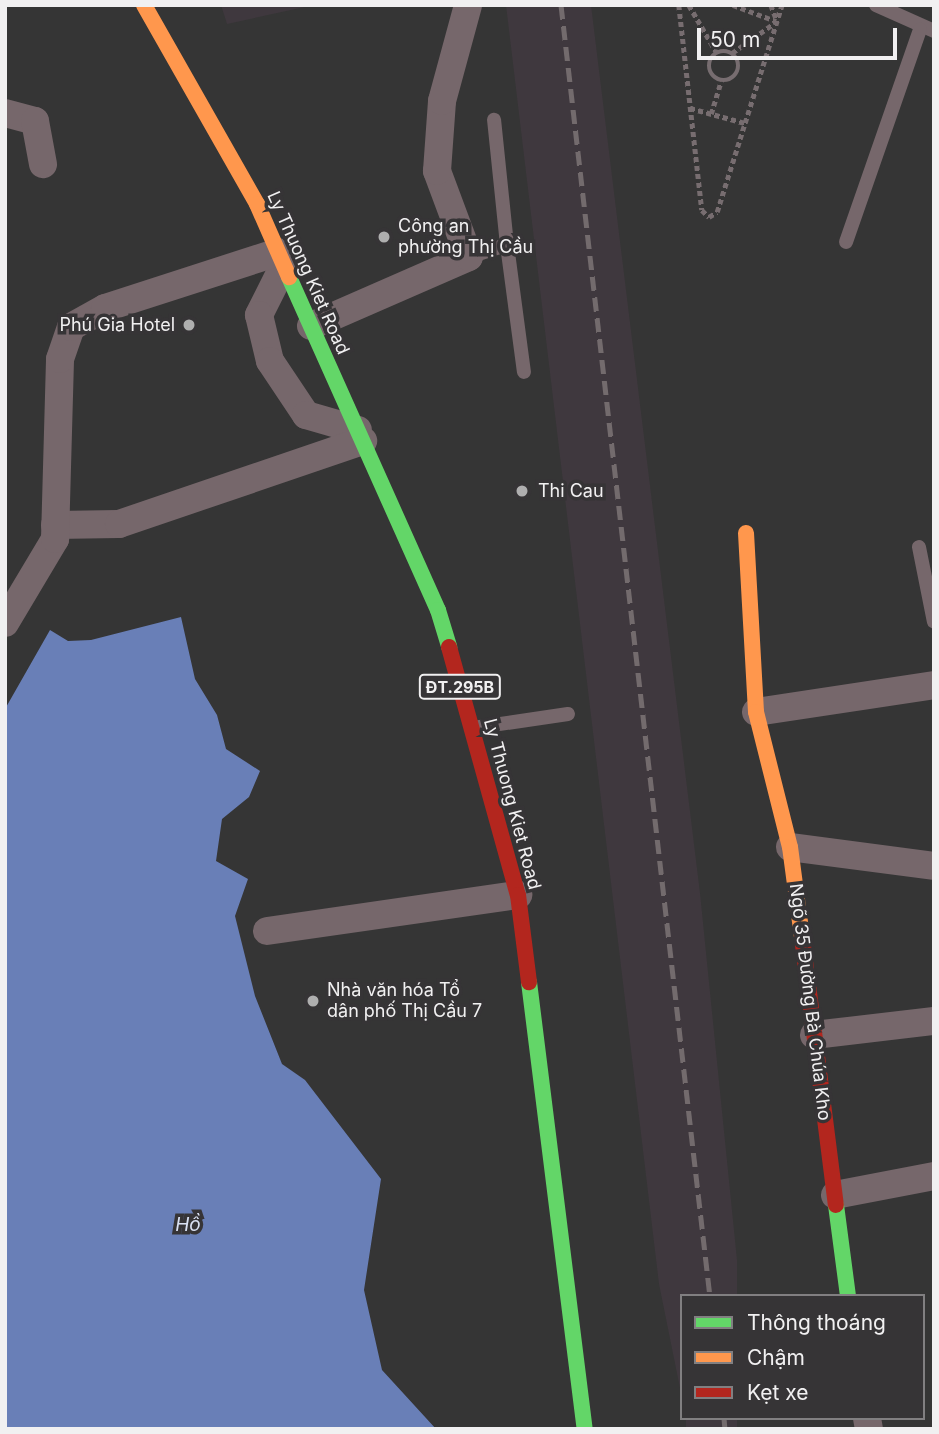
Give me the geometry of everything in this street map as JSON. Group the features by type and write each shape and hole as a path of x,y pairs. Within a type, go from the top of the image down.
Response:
{"main road":[{"name":"Ly Thuong Kiet Road","path":"144,5 257,204 439,610 518,895 585,1429"},
{"name":"Ngõ 35 Đường Bà Chúa Kho","path":"746,533 756,712 790,847 848,1294"}],"street":[{"path":"311,326 469,257 437,171 442,102 468,5"},
{"path":"5,113 35,121 43,164"},
{"path":"281,258 259,315 270,361 306,415 360,435"},
{"path":"5,623 47,556 55,525 60,359 71,327 105,308 281,258"},
{"path":"55,525 119,524 360,435"},
{"path":"756,712 934,685"},
{"path":"790,847 934,866"},
{"path":"267,931 518,895"},
{"path":"814,1035 934,1021"},
{"path":"835,1195 934,1176"}],"lane":[{"path":"846,242 927,30 876,5"},
{"path":"494,120 524,372"},
{"path":"469,257 507,245"},
{"path":"919,547 934,622"},
{"path":"471,728 568,713"}],"path":[{"path":"679,5 702,211 709,217 717,212 782,5"},
{"path":"689,5 717,52"},
{"path":"733,5 777,21"},
{"path":"771,5 777,21"},
{"path":"717,52 732,53 777,21"},
{"path":"717,52 709,67 721,81"},
{"path":"711,114 721,81 738,72 739,62 732,53"},
{"path":"690,108 745,123"}],"shaded area":[{"path":"221,5 314,5 227,24"},
{"path":"506,5 591,5 700,893 737,1260 737,1294 680,1294 680,1388 659,1284"},
{"path":"686,1420 737,1420 737,1429 686,1429"}],"water":[{"name":"Hồ","path":"181,617 195,679 217,715 226,749 260,771 249,797 222,819 216,861 248,879 235,916 255,996 282,1064 305,1080 381,1179 364,1290 382,1370 436,1429 5,1429 5,709 50,630 68,641 91,640"}],"railway":[{"path":"561,5 710,1294"},
{"path":"724,1420 725,1429"}],"traffic: fast":[{"path":"289,277 438,610 449,647"},
{"path":"529,982 585,1429"},
{"path":"836,1205 848,1294"}],"traffic: slow":[{"path":"144,5 257,204 289,277"},
{"path":"746,533 756,712 790,847 802,937"}],"traffic: jam":[{"path":"449,647 518,895 529,982"},
{"path":"802,937 836,1205"}],"place":[{"name":"Công an phường Thị Cầu","path":"384,237"},
{"name":"Phú Gia Hotel","path":"189,325"},
{"name":"Thi Cau","path":"522,491"},
{"name":"Nhà văn hóa Tổ dân phố Thị Cầu 7","path":"313,1001"}]}
